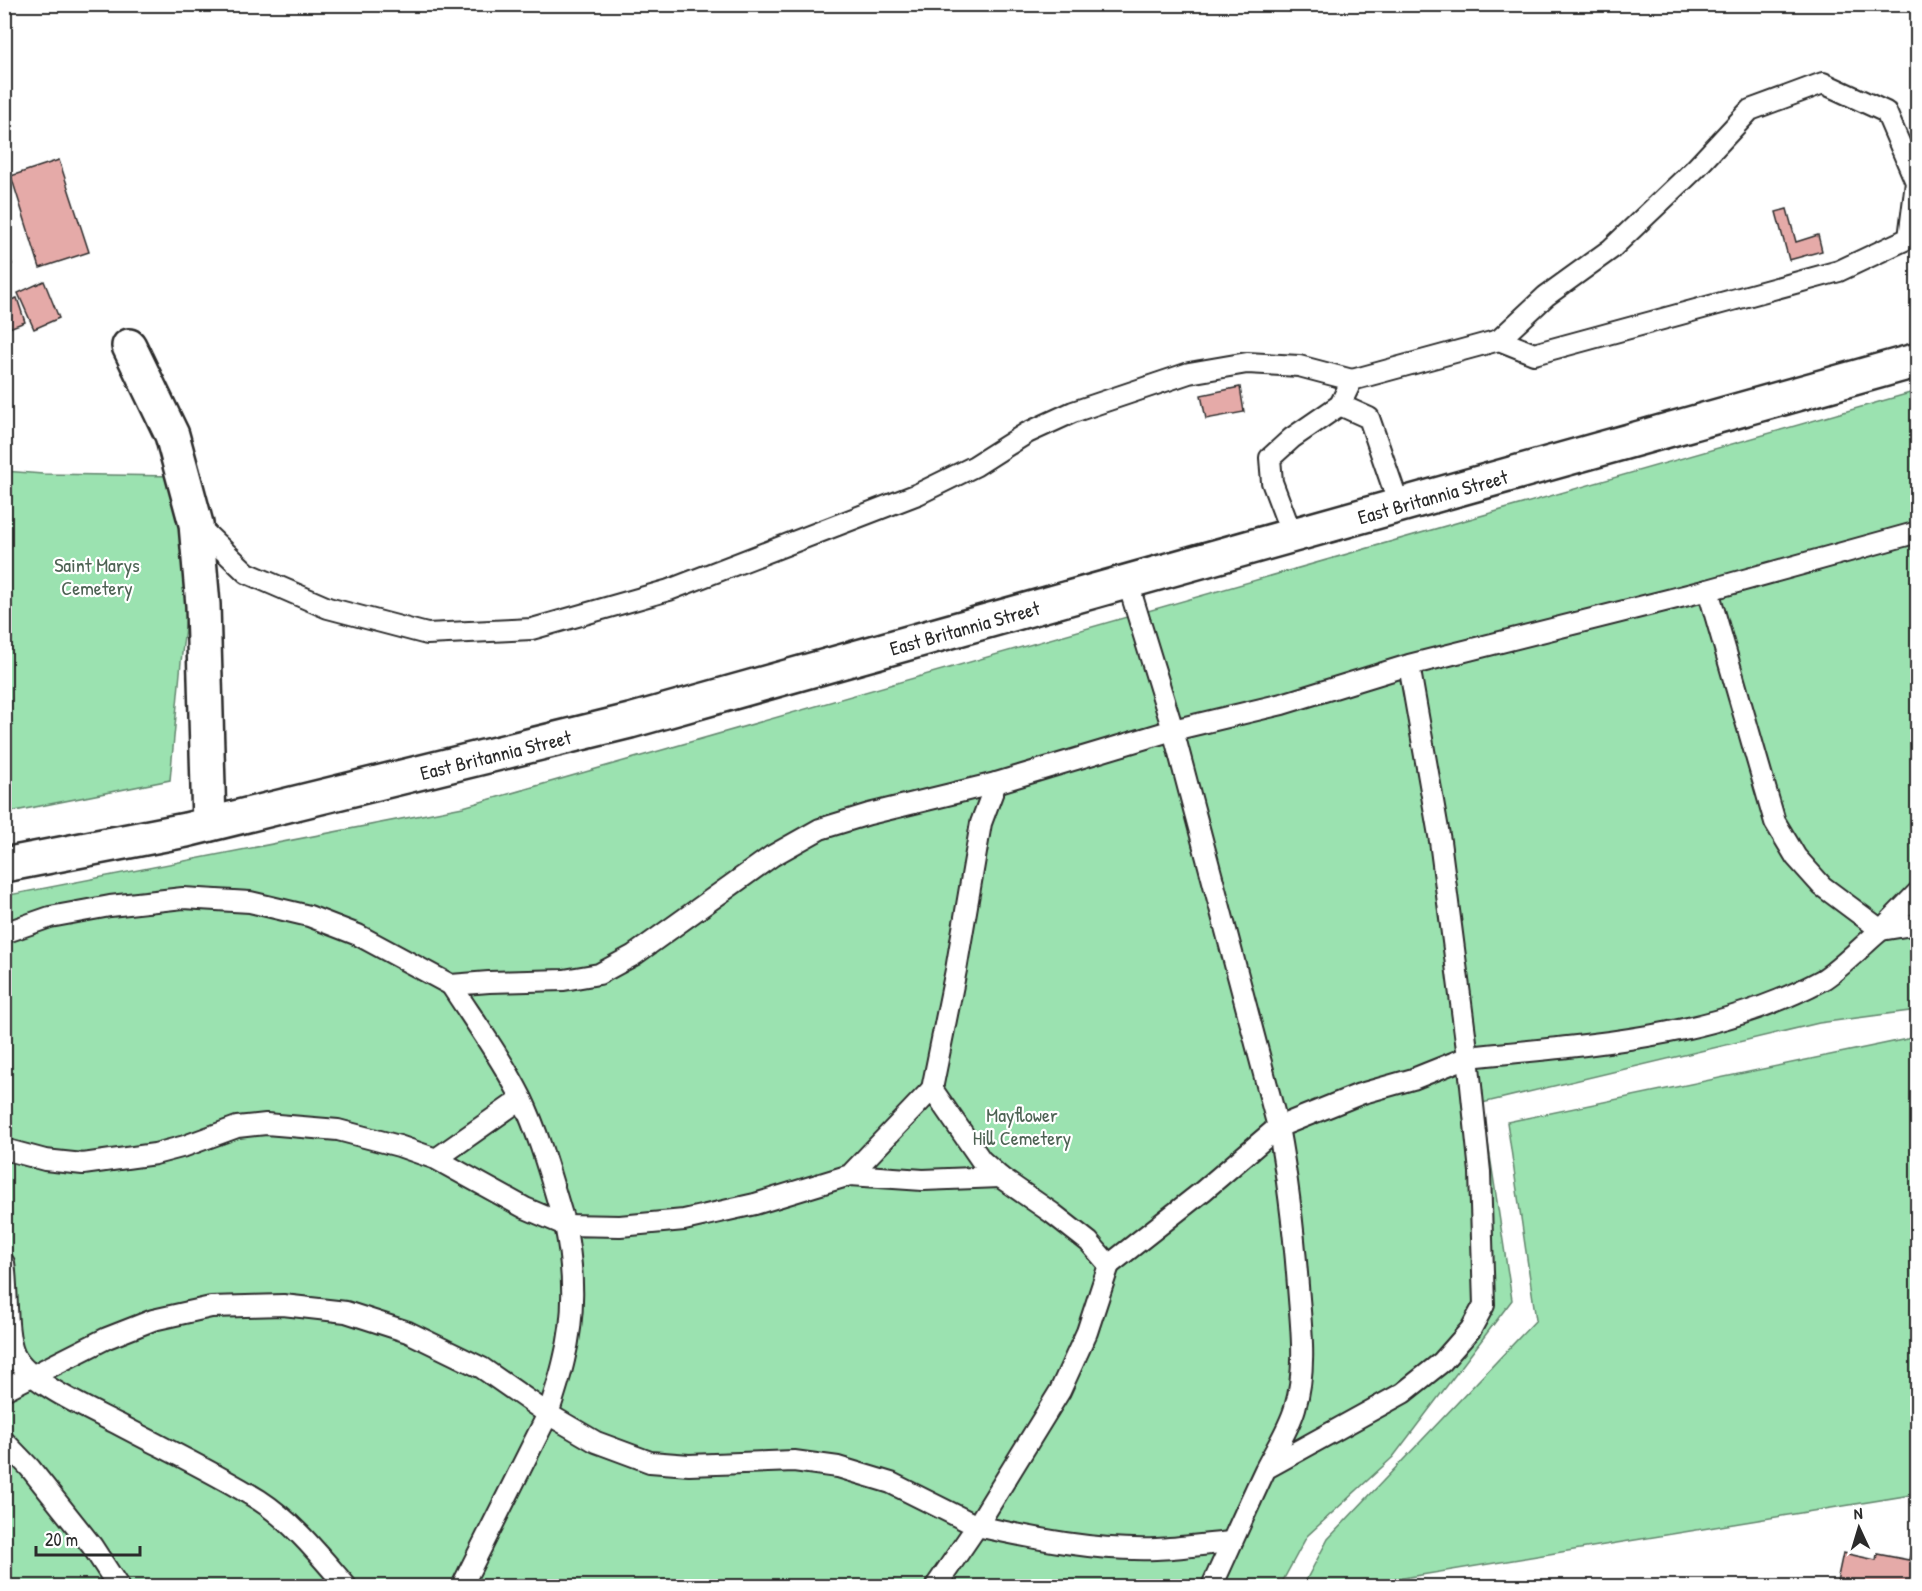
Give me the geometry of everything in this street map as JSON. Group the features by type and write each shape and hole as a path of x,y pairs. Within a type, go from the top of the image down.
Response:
{"street":[{"path":"129,346 172,435 196,524 203,605 209,824"},
{"name":"East Britannia Street","path":"4,865 209,824 630,721 1917,360"}],"lane":[{"path":"196,524 247,573 328,608 427,634 532,628 669,590 918,494 975,466 1027,433 1073,412 1189,373 1247,363 1299,366 1352,380 1499,340 1546,296 1611,249 1696,168 1750,110 1823,83 1886,112 1917,182 1909,238 1839,271 1534,354 1499,340"},
{"path":"1292,535 1272,482 1270,458 1292,438 1340,405 1352,380"},
{"path":"1340,405 1369,418 1399,506"},
{"path":"451,985 564,980 599,974 634,955 772,856 820,829 869,813 996,783 1173,730 1282,704 1409,665 1708,590 1917,532"},
{"path":"1127,580 1173,730 1278,1127 1288,1177 1295,1247 1301,1322 1302,1376 1295,1411 1231,1542 1212,1587"},
{"path":"1708,590 1775,822 1796,857 1821,886 1881,930 1917,924"},
{"path":"1266,1468 1402,1393 1442,1362 1471,1329 1484,1305 1480,1172 1468,1057 1440,841 1409,665"},
{"path":"850,1175 932,1089 956,970 981,823 996,783"},
{"path":"936,1587 977,1526 1060,1391 1087,1332 1108,1265 1203,1191 1278,1127 1360,1094 1413,1079 1468,1057 1671,1032 1744,1014 1824,979 1881,930 1917,892"},
{"path":"4,933 50,917 110,906 183,898 250,902 309,916 358,935 451,985 521,1098 543,1152 571,1254 572,1304 565,1359 548,1414 462,1587"},
{"path":"932,1089 981,1160 1000,1177 1089,1242 1108,1265"},
{"path":"436,1159 521,1098"},
{"path":"4,1149 45,1160 83,1164 155,1155 237,1127 266,1124 338,1130 399,1146 436,1159 525,1208 565,1226 620,1226 684,1220 755,1204 850,1175 923,1180 1000,1177"},
{"path":"4,1263 14,1354 32,1375 73,1402 214,1474 261,1502 306,1540 346,1587"},
{"path":"4,1390 107,1338 153,1320 211,1307 283,1305 346,1312 408,1332 482,1368 548,1414 596,1442 650,1462 689,1465 794,1461 838,1467 891,1484 977,1526 1039,1540 1081,1546 1159,1549 1231,1542"},
{"path":"4,1441 30,1468 85,1538 118,1587"}],"green space":[{"name":"Mayflower Hill Cemetery","path":"1917,391 1917,1010 1819,1023 1482,1103 1512,1300 1393,1457 1307,1536 1280,1586 5,1586 4,896 463,807"},
{"name":"Saint Marys Cemetery","path":"4,471 43,474 176,476 191,574 170,780 5,813"},
{"path":"1917,1037 1917,1494 1354,1586 1303,1586 1328,1539 1536,1320 1507,1122"}],"building":[{"path":"59,160 89,252 40,268 11,176"},
{"path":"1787,209 1796,242 1818,235 1822,251 1789,260 1776,212"},
{"path":"4,244 12,264 4,266"},
{"path":"44,281 59,318 34,329 18,293"},
{"path":"17,298 25,322 4,330 4,302"},
{"path":"1240,387 1244,412 1206,419 1201,395"},
{"path":"1912,1544 1918,1545 1918,1586 1836,1586 1843,1553 1876,1560 1877,1554 1909,1560"}]}
